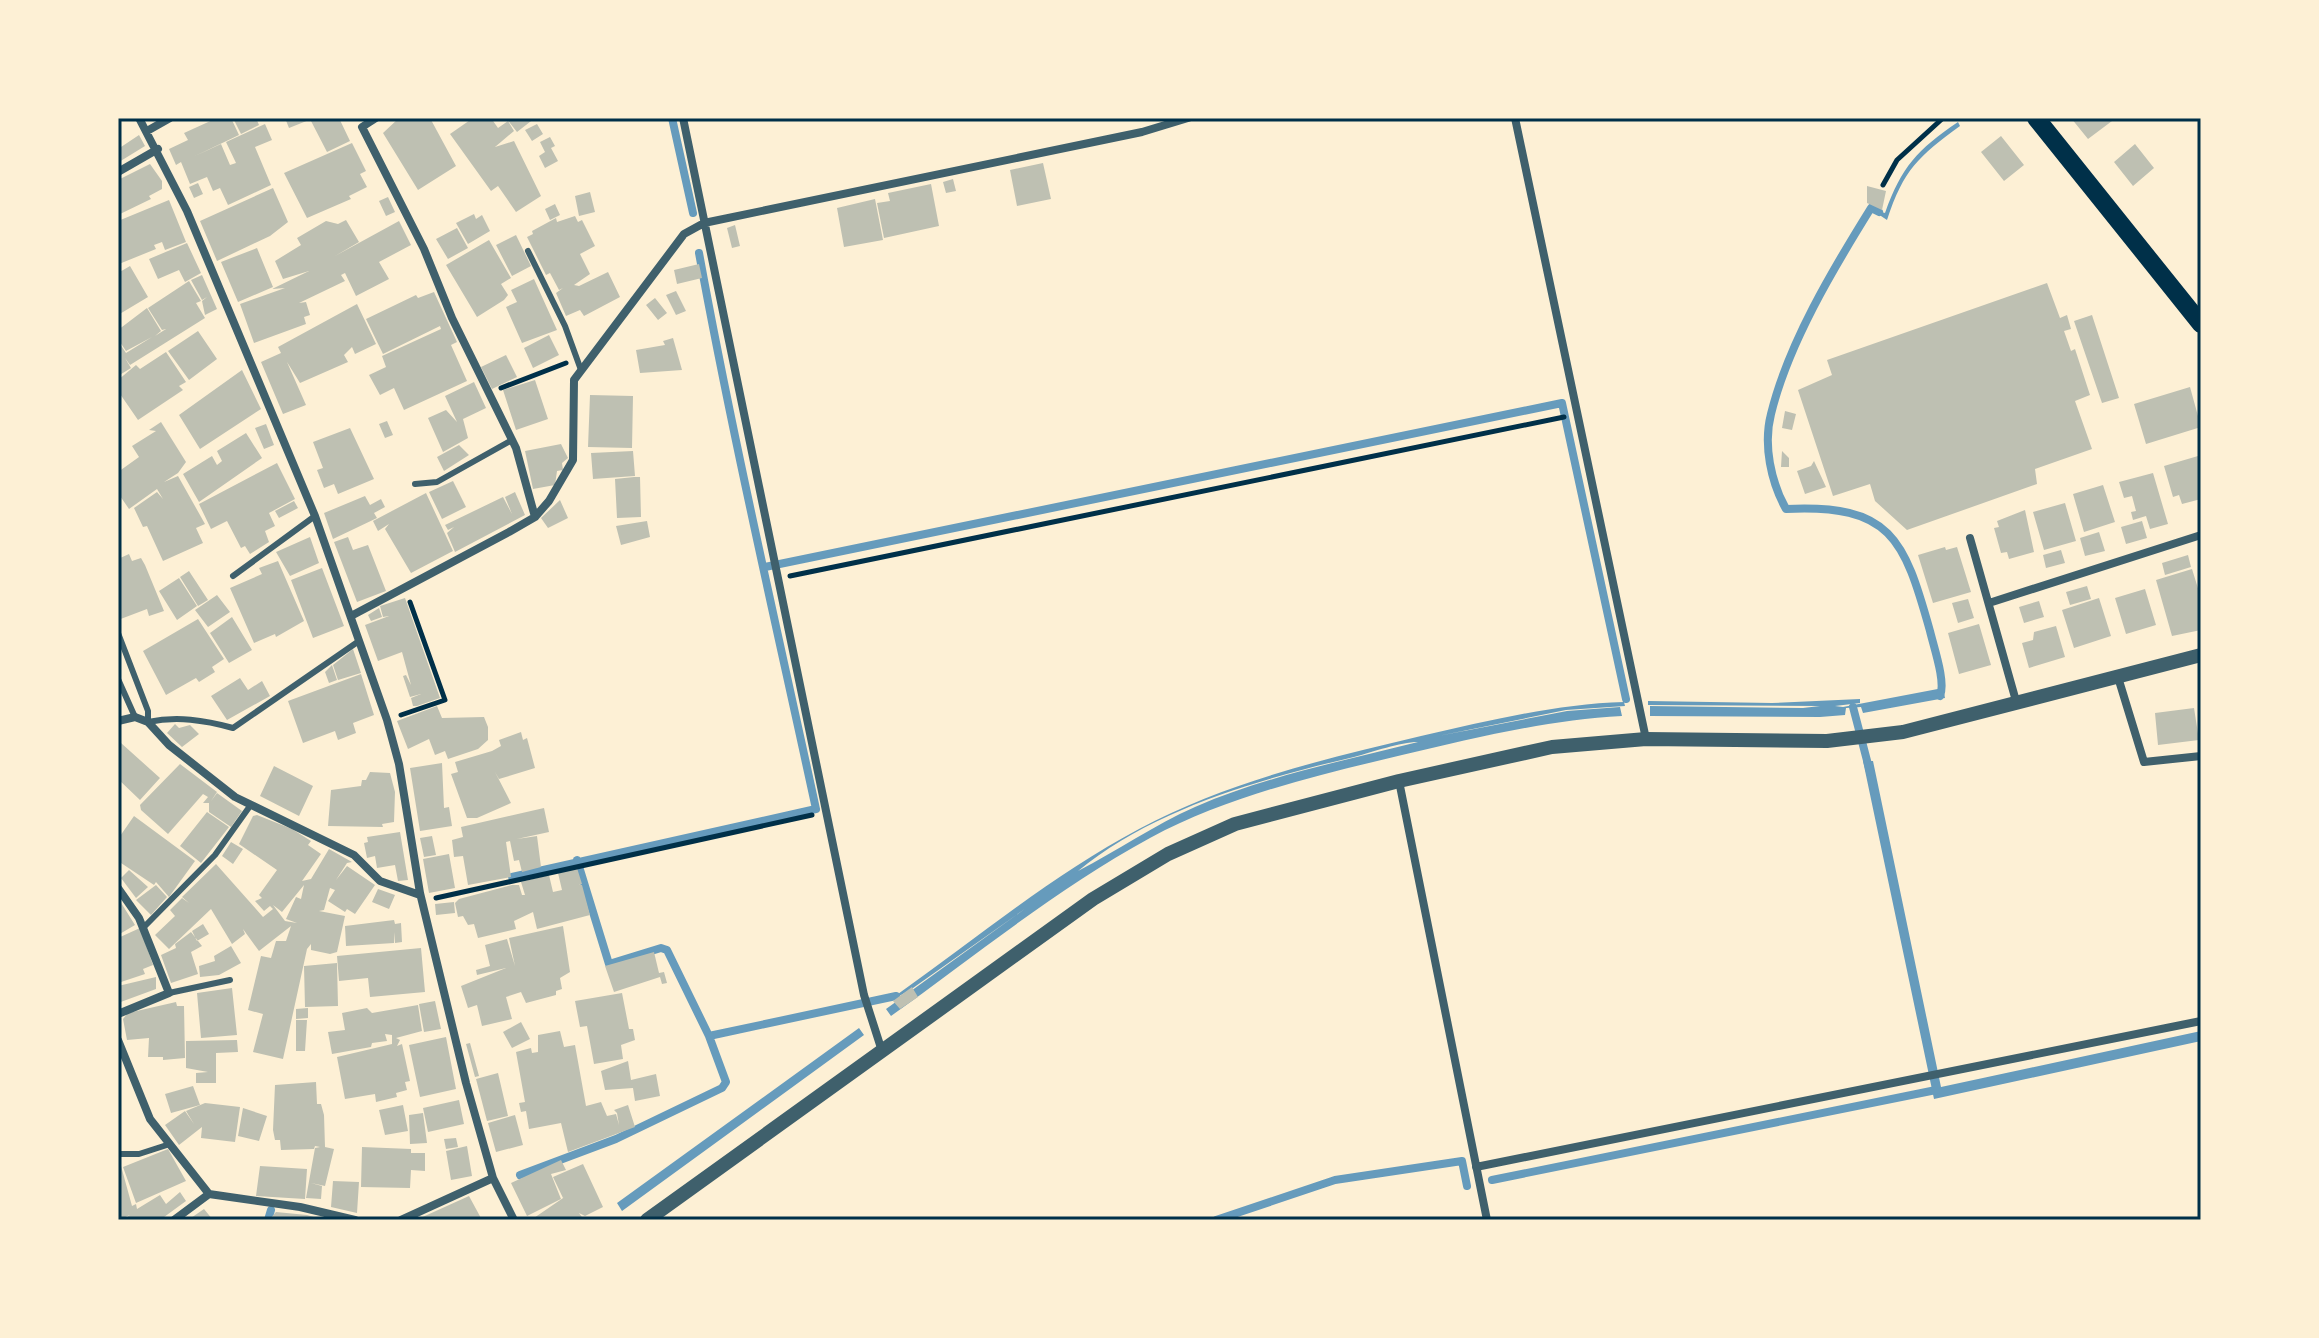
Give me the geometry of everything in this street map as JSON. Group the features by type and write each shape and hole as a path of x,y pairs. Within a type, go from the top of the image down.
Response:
{"highway":[{"path":"2036,118 2201,324"}],"street":[{"path":"139,118 158,149 315,516 387,720 399,764 421,897 493,1178 514,1220"},
{"path":"147,131 170,118"},
{"path":"357,118 424,249 512,440 535,517"},
{"path":"362,127 376,118"},
{"path":"683,118 825,813 864,995 881,1048"},
{"path":"351,616 535,517 564,480 573,460 574,380 684,234 704,223 1142,132 1188,118"},
{"path":"1515,118 1646,739"},
{"path":"118,172 158,149"},
{"path":"1989,603 2201,535"},
{"path":"1970,538 2016,701"},
{"path":"647,1220 881,1048 993,973 1093,899 1168,854 1235,824 1399,781 1552,747 1646,739 1827,741 1903,732 2117,674 2201,655"},
{"path":"2117,674 2144,762 2201,756"},
{"path":"118,721 135,717 148,722 169,745 250,806 318,834 354,855 380,881 421,897"},
{"path":"1399,781 1487,1220"},
{"path":"118,888 143,928 169,993 118,1014"},
{"path":"1476,1167 2201,1021"},
{"path":"118,1040 150,1119 209,1194 300,1207 355,1220"},
{"path":"401,1220 493,1178"},
{"path":"174,1220 209,1194"}],"lane":[{"path":"528,251 559,314 581,370"},
{"path":"415,484 437,482 512,440"},
{"path":"233,576 315,516"},
{"path":"118,633 148,711 148,722 168,718 205,720 233,728 359,641"},
{"path":"118,679 135,717"},
{"path":"143,928 215,855 250,806"},
{"path":"169,993 230,980"},
{"path":"118,1154 139,1154 170,1144"}],"path":[{"path":"1883,185 1897,160 1943,118"},
{"path":"489,393 569,363 581,370"},
{"path":"777,579 1577,415"},
{"path":"387,720 445,700 404,587"},
{"path":"421,897 458,895 580,863 825,813"}],"water":[{"path":"1958,122 1960,126 1923,156 1906,176 1887,220 1869,208 1885,213 1912,160"},
{"path":"1943,688 1945,698 1863,713 1861,707 1846,708 1845,715 1820,717 1650,716 1650,706 1820,706 1648,705 1648,701 1772,703 1860,699 1860,703 1835,706 1843,707"},
{"path":"1624,702 1625,706 1566,710 1438,736 1567,711 1620,707 1622,716 1566,721 1457,742 1305,779 1210,810 1150,838 1083,878 891,1016 886,1009 1026,908 913,988 896,998 886,998 886,994 898,994 1077,866 1107,847 1172,812 1241,785 1348,754 1496,719 1598,703","holes":["1418,742 1277,778 1222,796 1165,822 1078,871 1140,830 1209,799 1282,775 1395,745"]},
{"path":"1863,761 1873,761 1941,1087 2201,1031 2201,1041 1934,1099"},
{"path":"859,1028 864,1035 622,1211 617,1203"}],"building":[{"path":"217,118 231,118 239,135 195,156 221,144 230,165 236,163 226,142 265,124 272,140 255,147 271,185 228,205 220,188 213,191 207,177 190,184 181,162 176,165 169,149 188,140 184,133"},
{"path":"233,118 256,118 259,125 241,134"},
{"path":"285,118 314,118 289,128"},
{"path":"339,118 350,141 327,152 311,121"},
{"path":"399,118 430,118 456,166 418,190 383,133"},
{"path":"473,118 491,118 498,128 508,121 514,131 495,147 514,141 541,196 516,212 498,186 491,191 450,134"},
{"path":"506,118 535,118 517,132"},
{"path":"2071,118 2116,118 2088,139"},
{"path":"537,124 543,134 532,141 525,130"},
{"path":"139,135 145,146 119,162 118,149"},
{"path":"2001,136 2024,165 2004,181 1981,152"},
{"path":"550,137 555,146 551,148 558,161 545,168 539,156 545,152 540,142"},
{"path":"352,143 366,171 360,174 367,187 349,196 351,199 307,218 284,173"},
{"path":"2135,144 2154,168 2133,186 2114,162"},
{"path":"1043,163 1051,199 1017,206 1010,170"},
{"path":"150,164 162,181 162,189 149,196 151,199 118,215 118,180"},
{"path":"953,179 956,191 946,193 943,182"},
{"path":"198,183 203,194 194,198 189,187"},
{"path":"931,184 939,226 884,238 877,203 890,201 888,193"},
{"path":"1867,186 1886,191 1882,210 1867,203"},
{"path":"273,188 288,222 270,236 217,261 200,221"},
{"path":"590,192 595,212 579,216 575,196"},
{"path":"388,197 395,212 386,216 379,201"},
{"path":"875,199 883,240 844,247 837,208"},
{"path":"169,200 186,242 165,250 162,242 154,245 156,249 119,264 118,221"},
{"path":"555,204 560,215 550,220 545,209"},
{"path":"474,214 476,219 482,215 490,231 468,244 456,223"},
{"path":"575,216 578,222 582,220 595,246 580,254 590,274 574,285 579,286 608,272 620,297 584,316 580,310 566,316 556,293 563,288 559,290 550,273 546,275 527,237 556,218 557,222"},
{"path":"346,220 359,242 335,256 399,221 411,245 379,262 389,279 356,296 345,273 341,275 345,281 299,303 306,302 310,315 304,317 306,324 254,343 240,304 285,288 272,289 309,271 283,279 275,261 301,245 297,238 326,221 338,224"},
{"path":"735,225 740,246 732,248 727,228"},
{"path":"457,228 468,248 448,259 436,239"},
{"path":"516,235 531,266 512,276 496,245"},
{"path":"489,240 511,278 501,284 508,295 504,300 477,317 446,265"},
{"path":"187,243 201,273 185,282 179,270 158,279 149,259"},
{"path":"257,248 273,287 238,302 221,262"},
{"path":"699,264 702,278 677,284 674,270"},
{"path":"130,266 148,297 118,315 118,273"},
{"path":"202,275 217,309 205,315 202,301 207,297 202,300 191,280"},
{"path":"534,279 557,330 522,343 506,307 517,302 511,290"},
{"path":"189,281 201,301 196,303 205,318 130,365 125,358 131,368 118,376 118,341 126,353 152,337 126,351 118,339 118,330 147,308 161,331 155,336 166,329 162,330 148,308"},
{"path":"2047,283 2060,318 2067,315 2071,329 2064,331 2071,351 2075,349 2090,395 2075,401 2092,449 2035,469 2037,484 1907,530 1875,501 1870,484 1833,496 1798,390 1832,375 1827,360"},
{"path":"676,291 686,311 676,315 666,295"},
{"path":"434,292 457,342 451,345 467,381 404,410 394,388 380,395 369,375 386,367 382,356 441,329 440,326 383,354 366,319 416,295 418,298"},
{"path":"655,298 667,313 658,320 646,305"},
{"path":"357,304 376,344 355,354 352,347 344,355 348,362 300,383 287,362 306,405 283,414 261,362 281,353 278,347"},
{"path":"2092,315 2119,398 2102,403 2074,321"},
{"path":"198,331 217,359 189,380 168,351"},
{"path":"549,335 559,355 533,368 524,348"},
{"path":"673,338 682,370 640,373 636,350 665,345 663,341"},
{"path":"166,352 186,382 179,386 183,390 138,420 118,391 118,380 136,365 140,369"},
{"path":"506,355 517,377 492,389 481,367"},
{"path":"242,370 261,409 200,449 179,415"},
{"path":"535,380 548,419 516,430 503,390"},
{"path":"474,382 486,408 463,419 468,438 443,452 428,418 446,410 457,422 445,396"},
{"path":"2190,387 2201,427 2146,444 2134,404"},
{"path":"590,395 633,396 632,448 588,447"},
{"path":"1785,411 1796,414 1792,430 1782,428"},
{"path":"387,421 393,435 385,438 379,424"},
{"path":"161,422 186,462 178,473 164,482 178,476 205,524 196,528 203,543 163,561 147,526 143,527 134,508 157,492 163,499 157,489 129,509 118,493 118,472 139,457 132,446 156,431 149,430"},
{"path":"266,424 274,445 264,449 255,428"},
{"path":"350,428 374,479 338,494 334,484 324,488 317,470 323,468 313,442"},
{"path":"246,433 262,458 199,502 183,474 212,456 217,465 222,461 217,451"},
{"path":"561,444 568,458 562,463 563,470 557,471 555,485 533,489 525,451"},
{"path":"459,445 469,455 444,471 437,457"},
{"path":"633,451 635,476 593,479 591,453"},
{"path":"1782,451 1789,458 1789,467 1781,467"},
{"path":"2198,456 2201,499 2182,504 2179,495 2173,497 2164,466"},
{"path":"1814,461 1826,487 1805,494 1797,471 1811,466"},
{"path":"277,463 295,499 269,513 275,526 265,531 269,542 250,554 245,546 241,548 227,521 211,529 199,504"},
{"path":"2153,473 2168,524 2150,529 2146,516 2133,520 2131,512 2136,511 2132,496 2124,498 2119,482"},
{"path":"640,477 641,517 617,518 615,479"},
{"path":"453,481 466,507 442,519 429,492"},
{"path":"2103,485 2115,522 2084,532 2073,494"},
{"path":"515,492 525,515 455,552 447,533 454,527 448,530 445,525 503,497 512,514 505,497"},
{"path":"426,493 453,551 411,573 385,529 389,524 378,531 373,521"},
{"path":"365,496 370,505 381,499 385,507 374,513 377,518 333,539 324,513"},
{"path":"560,500 568,518 548,528 541,518"},
{"path":"294,501 298,508 279,518 275,511"},
{"path":"2065,503 2076,541 2044,550 2033,512"},
{"path":"2025,510 2034,552 2009,559 2007,552 2001,553 1994,528 1999,527 1997,521"},
{"path":"647,521 650,537 621,545 616,526"},
{"path":"2142,521 2147,538 2126,544 2121,527"},
{"path":"2099,532 2105,551 2085,556 2080,538"},
{"path":"310,537 319,563 290,576 276,552"},
{"path":"348,537 353,550 368,545 386,591 357,602 334,542"},
{"path":"1945,547 1946,550 1957,547 1971,592 1933,603 1918,555"},
{"path":"2061,550 2065,563 2046,568 2043,555"},
{"path":"129,554 132,561 141,558 164,611 149,616 147,609 118,620 118,559"},
{"path":"2188,555 2191,567 2165,575 2162,563"},
{"path":"278,561 304,621 276,637 275,634 254,643 230,588 262,574 259,568"},
{"path":"322,568 344,626 313,638 291,580"},
{"path":"2192,569 2201,598 2201,630 2172,636 2156,580"},
{"path":"189,571 208,600 198,606 180,577"},
{"path":"179,578 197,606 177,620 159,591"},
{"path":"2087,586 2091,599 2070,605 2066,592"},
{"path":"2145,589 2156,625 2126,634 2115,598"},
{"path":"217,595 230,612 208,627 195,610"},
{"path":"405,598 440,698 417,706 413,706 411,698 421,694 410,697 403,676 406,675 411,685 402,652 378,661 365,625 389,616 383,617 380,606"},
{"path":"2099,598 2111,636 2074,648 2062,610"},
{"path":"1968,599 1974,618 1958,623 1952,603"},
{"path":"2039,601 2044,617 2024,623 2019,607"},
{"path":"379,608 382,617 371,621 368,615"},
{"path":"232,617 252,650 229,663 210,633"},
{"path":"198,619 224,659 212,667 215,672 199,682 196,678 166,695 143,651"},
{"path":"1979,624 1991,665 1959,674 1948,633"},
{"path":"2056,626 2065,657 2029,668 2022,643 2033,640 2034,632"},
{"path":"353,649 361,673 338,680 333,665"},
{"path":"332,665 337,680 329,683 325,672"},
{"path":"361,674 374,715 353,723 356,733 338,740 335,731 303,743 288,701"},
{"path":"240,678 248,690 262,681 270,696 227,720 211,696"},
{"path":"437,706 442,718 484,717 488,740 478,749 448,759 445,751 435,755 429,739 408,749 397,721"},
{"path":"2194,708 2199,740 2158,745 2155,713"},
{"path":"175,724 179,728 190,725 199,734 182,747 167,733"},
{"path":"521,732 523,740 527,738 535,768 499,779 495,772 511,803 477,818 467,818 451,774 458,772 455,762 492,751 501,746 499,740"},
{"path":"121,743 160,778 140,800 118,779"},
{"path":"442,763 444,808 449,807 452,826 420,831 410,768"},
{"path":"180,764 217,792 211,801 217,793 242,811 231,827 209,812 209,803 203,803 208,797 203,794 168,834 141,810 140,805"},
{"path":"274,766 313,786 299,816 260,796"},
{"path":"370,772 390,773 395,792 394,822 382,824 383,827 328,826 331,790 361,786 362,780 366,780"},
{"path":"544,808 549,832 517,839 537,836 541,867 522,872 519,860 514,861 510,841 506,842 511,877 468,885 463,856 454,857 452,840 463,837 461,827"},
{"path":"207,812 229,827 201,863 180,846"},
{"path":"134,816 195,861 169,897 156,882 154,885 118,861 118,839"},
{"path":"253,816 292,829 311,841 308,845 321,854 302,881 311,879 329,849 352,862 347,863 336,880 347,866 375,885 355,914 347,909 345,912 328,901 335,890 330,888 324,910 319,911 345,916 337,952 330,954 311,950 311,944 307,949 283,1059 253,1052 263,1014 248,1010 261,956 271,958 276,941 286,941 291,926 259,951 243,929 245,934 232,944 211,909 169,949 155,935 175,916 170,910 182,898 189,903 182,897 216,864 263,917 273,909 270,906 264,911 255,901 262,898 259,895 277,870 239,844","holes":["304,885 301,899 296,897 286,919 297,923 285,921 273,905 282,912"]},
{"path":"400,832 408,880 398,881 395,865 377,868 375,856 367,858 364,843 368,842 367,837"},
{"path":"432,836 436,855 424,857 420,838"},
{"path":"231,842 243,849 233,864 222,856"},
{"path":"449,854 455,888 429,893 423,859"},
{"path":"577,868 590,915 537,929 533,912 514,921 516,929 478,938 474,924 468,925 463,916 458,917 455,903 459,899 512,885 519,885 522,895 525,895 521,882 549,875 553,892 562,890 558,873"},
{"path":"129,870 148,887 136,898 121,878"},
{"path":"156,885 167,897 151,915 136,900"},
{"path":"378,889 395,895 389,909 372,902"},
{"path":"118,898 135,925 118,935"},
{"path":"454,902 455,913 436,915 435,904"},
{"path":"394,920 395,924 401,923 402,942 395,943 394,932 394,943 346,946 345,926"},
{"path":"203,924 209,934 197,941 192,931"},
{"path":"563,926 570,972 560,978 562,989 556,991 556,995 526,1003 521,992 506,997 512,1019 482,1026 477,1005 468,1008 461,986 506,968 477,975 476,970 490,966 485,945 507,939 515,966 509,938"},
{"path":"140,928 153,965 143,969 145,974 118,983 118,938"},
{"path":"191,932 202,946 191,952 198,974 171,983 161,955 176,948 175,944"},
{"path":"231,946 241,963 219,975 200,977 199,966 215,961 214,956"},
{"path":"421,948 425,992 370,997 368,978 339,981 337,956"},
{"path":"654,952 659,973 664,972 667,983 662,984 660,977 614,992 605,966"},
{"path":"337,963 338,1006 305,1007 304,966"},
{"path":"156,977 156,989 118,1003 118,986"},
{"path":"912,987 918,997 900,1009 893,1001"},
{"path":"232,988 237,1035 201,1038 197,993"},
{"path":"622,993 629,1029 633,1029 635,1040 621,1045 623,1059 594,1064 587,1026 580,1027 575,1001"},
{"path":"435,1001 441,1029 424,1032 419,1004"},
{"path":"176,1002 177,1006 184,1006 185,1058 163,1060 163,1057 148,1057 149,1038 127,1040 123,1019 128,1013"},
{"path":"418,1005 422,1031 396,1038 400,1040 397,1046 402,1044 410,1081 405,1082 407,1090 396,1093 397,1097 376,1102 375,1094 345,1099 337,1057 392,1044 392,1035 385,1034 387,1041 372,1043 371,1047 332,1054 328,1032 345,1030 342,1013 367,1008 372,1013"},
{"path":"308,1008 308,1018 296,1019 296,1009"},
{"path":"296,1020 307,1020 305,1051 296,1051"},
{"path":"521,1022 530,1039 512,1048 503,1032"},
{"path":"560,1031 564,1047 575,1045 586,1106 601,1102 607,1116 616,1114 619,1125 617,1113 614,1110 628,1105 635,1127 568,1152 561,1123 529,1129 526,1111 521,1112 519,1103 525,1102 516,1052 531,1048 532,1053 538,1052 538,1035"},
{"path":"446,1037 456,1089 420,1097 409,1045"},
{"path":"237,1040 238,1052 216,1053 216,1083 196,1083 196,1073 208,1072 186,1068 186,1041"},
{"path":"470,1043 479,1076 475,1077 466,1044"},
{"path":"628,1061 631,1080 656,1074 660,1096 635,1101 633,1088 605,1090 601,1071"},
{"path":"498,1073 508,1116 487,1121 476,1079"},
{"path":"316,1082 317,1104 321,1104 324,1115 325,1147 334,1149 325,1186 311,1183 322,1186 321,1199 306,1198 315,1148 320,1147 281,1150 280,1140 275,1140 273,1130 275,1085"},
{"path":"193,1086 200,1105 171,1113 165,1094"},
{"path":"459,1100 464,1124 428,1132 423,1108"},
{"path":"205,1103 240,1107 235,1142 201,1138 202,1127 179,1145 165,1125 185,1111 194,1124 186,1111"},
{"path":"403,1105 408,1131 385,1135 379,1110"},
{"path":"243,1108 267,1116 259,1141 238,1136"},
{"path":"423,1113 427,1143 410,1144 409,1115"},
{"path":"515,1115 523,1145 496,1152 488,1123"},
{"path":"456,1138 458,1147 446,1149 444,1139"},
{"path":"467,1146 472,1176 451,1180 446,1151"},
{"path":"362,1147 411,1149 411,1153 425,1153 425,1171 411,1170 410,1188 361,1187"},
{"path":"168,1149 186,1181 136,1203 123,1167"},
{"path":"118,1155 132,1206 136,1204 137,1209 160,1195 166,1204 180,1192 186,1201 160,1220 123,1220 130,1215 118,1220"},
{"path":"561,1160 566,1170 551,1174 561,1199 527,1216 511,1183"},
{"path":"583,1164 603,1207 585,1216 579,1213 584,1220 531,1220 566,1196 563,1198 553,1177"},
{"path":"260,1166 307,1169 305,1199 256,1196"},
{"path":"333,1181 359,1182 357,1213 331,1207"},
{"path":"469,1196 482,1220 416,1220"},
{"path":"204,1209 213,1220 188,1220"},
{"path":"276,1212 307,1215 324,1220 269,1220"}],"waterway":[{"path":"672,118 693,213"},
{"path":"1879,212 1871,208 1800,334 1771,414 1768,451 1776,487 1786,509 1849,513 1871,521 1888,533 1901,550 1930,631 1941,674 1940,696"},
{"path":"512,877 816,809 740,462 699,253"},
{"path":"765,567 1562,403 1626,699"},
{"path":"1853,707 1870,772"},
{"path":"520,1175 616,1139 722,1088 726,1082 709,1036 667,950 661,948 609,964 577,860"},
{"path":"709,1036 896,996"},
{"path":"1492,1180 1936,1090"},
{"path":"1216,1220 1335,1180 1462,1161 1467,1186"},
{"path":"268,1220 271,1210"}]}
